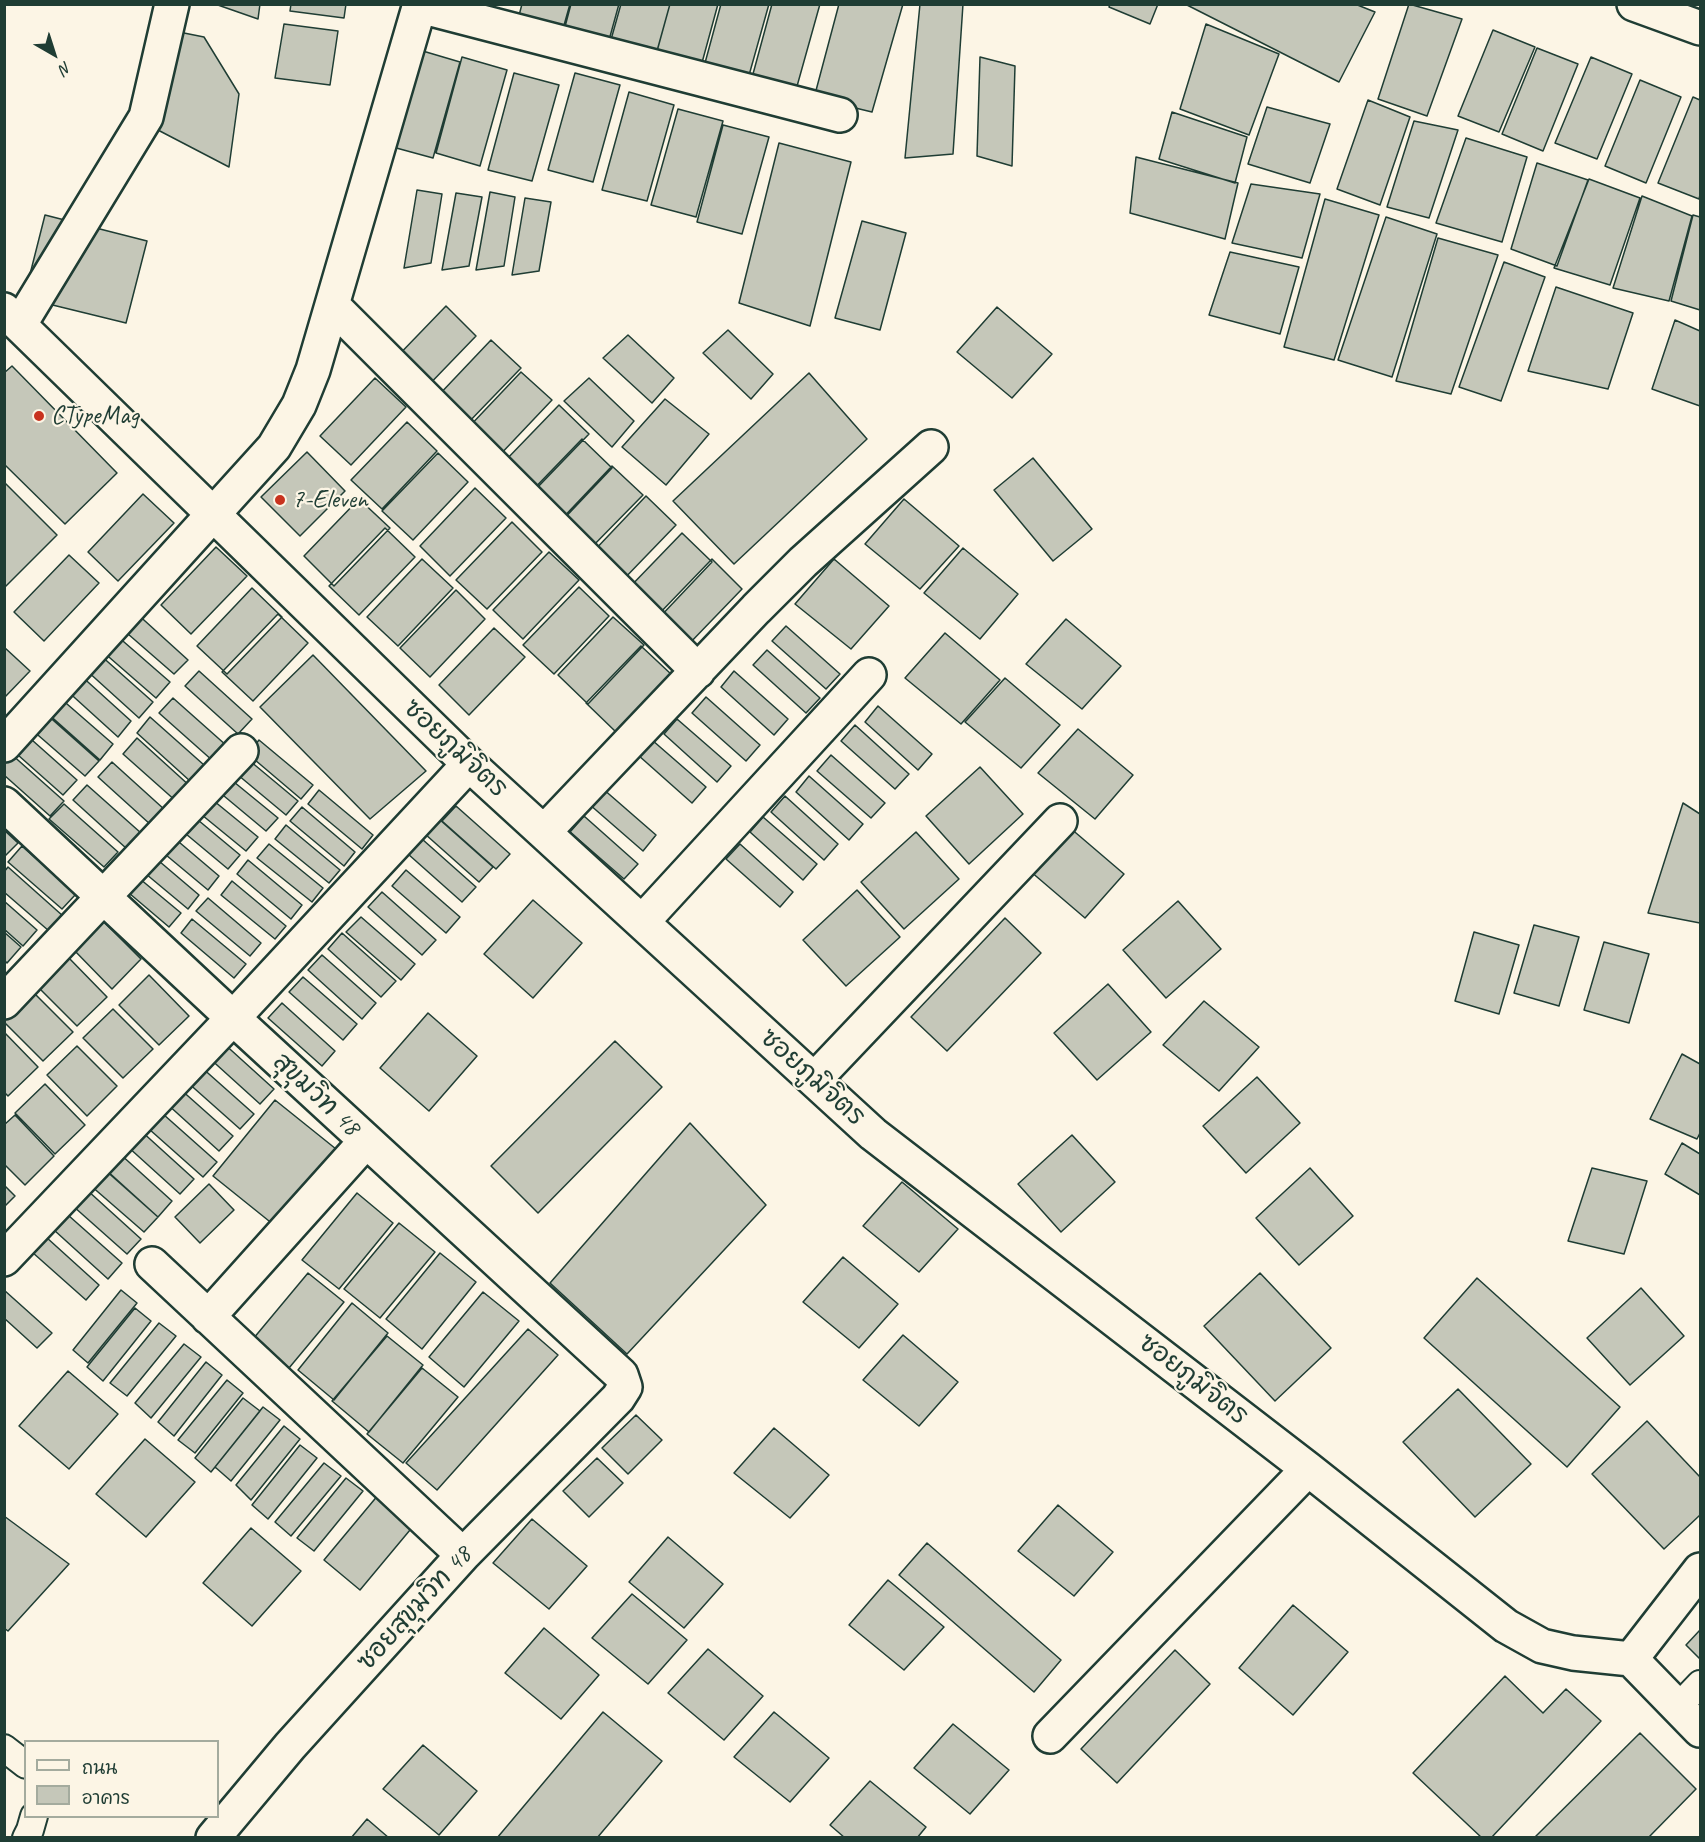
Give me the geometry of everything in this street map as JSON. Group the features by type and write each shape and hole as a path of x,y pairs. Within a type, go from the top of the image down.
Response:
{"street":[{"path":"12,317 146,117 172,4"},
{"path":"1634,4 1701,28"},
{"path":"4,745 274,447 299,405 313,370 420,5 840,115"},
{"path":"332,305 698,671"},
{"name":"ซอยภูมิจิตร","path":"12,317 469,764 873,1134 1308,1469 1506,1626 1542,1646 1574,1653 1631,1659"},
{"path":"544,832 803,562 931,447"},
{"path":"642,922 869,675"},
{"path":"4,1002 241,751"},
{"path":"4,1259 233,1018 469,764"},
{"name":"สุขุมวิท 48","path":"4,804 621,1376 625,1387"},
{"path":"814,1080 1060,821"},
{"path":"208,1317 366,1141"},
{"path":"152,1264 463,1555"},
{"name":"ซอยสุขุมวิท 48","path":"213,1838 290,1746 463,1555 618,1398 625,1387"},
{"path":"1050,1736 1308,1469"},
{"path":"1701,1570 1631,1659 1701,1730"}],"lane":[{"path":"1678,1707 1701,1684"},
{"path":"4,1748 24,1763"},
{"path":"26,1838 33,1818"}],"building":[{"path":"215,4 260,4 258,19"},
{"path":"291,4 346,4 344,18 290,11"},
{"path":"522,4 570,4 559,43 515,31"},
{"path":"571,4 619,4 606,51 562,38"},
{"path":"621,4 670,4 651,73 605,61"},
{"path":"670,4 718,4 697,81 652,69"},
{"path":"721,4 769,4 746,86 702,74"},
{"path":"772,4 820,4 794,97 750,85"},
{"path":"839,4 903,4 872,112 814,98"},
{"path":"920,4 963,4 953,154 905,158"},
{"path":"1110,4 1158,4 1150,24 1109,7"},
{"path":"1185,4 1355,4 1375,12 1339,82"},
{"path":"1409,4 1462,19 1427,116 1378,99"},
{"path":"284,24 338,31 330,85 275,78"},
{"path":"1206,24 1279,54 1249,135 1180,109"},
{"path":"1493,30 1535,47 1499,132 1458,116"},
{"path":"179,32 204,37 239,94 229,167 156,129"},
{"path":"1537,48 1578,64 1543,151 1502,134"},
{"path":"416,49 460,62 433,158 389,146"},
{"path":"462,57 507,70 480,166 436,153"},
{"path":"980,57 1015,66 1012,166 977,156"},
{"path":"1591,57 1632,74 1597,159 1555,143"},
{"path":"514,73 559,85 532,181 488,170"},
{"path":"575,73 620,85 593,182 548,170"},
{"path":"1640,80 1681,97 1646,183 1605,166"},
{"path":"629,92 674,105 647,201 602,190"},
{"path":"1693,97 1700,100 1699,199 1658,183"},
{"path":"1368,100 1410,117 1380,205 1337,189"},
{"path":"1267,107 1330,124 1310,183 1248,164"},
{"path":"678,109 723,121 696,217 651,205"},
{"path":"1172,112 1247,137 1235,183 1159,159"},
{"path":"1414,121 1458,130 1429,218 1387,207"},
{"path":"723,125 769,137 742,234 697,222"},
{"path":"1466,138 1527,157 1502,242 1436,223"},
{"path":"779,143 851,162 810,326 739,303"},
{"path":"1136,157 1238,183 1225,239 1130,213"},
{"path":"1537,163 1588,180 1557,266 1511,249"},
{"path":"1589,179 1640,198 1610,285 1554,268"},
{"path":"1251,184 1320,194 1302,258 1232,243"},
{"path":"417,190 442,194 431,263 404,268"},
{"path":"490,192 515,197 504,266 476,270"},
{"path":"456,193 482,197 469,266 442,270"},
{"path":"1642,196 1692,216 1669,301 1613,288"},
{"path":"525,198 551,202 539,271 512,275"},
{"path":"1325,199 1379,215 1334,360 1284,347"},
{"path":"45,215 147,241 126,323 24,298"},
{"path":"1693,215 1700,217 1700,310 1671,301"},
{"path":"1386,217 1437,234 1392,377 1338,360"},
{"path":"862,221 906,233 880,330 835,318"},
{"path":"1438,238 1498,255 1451,394 1396,381"},
{"path":"1230,252 1299,267 1280,334 1209,315"},
{"path":"1504,262 1545,277 1501,401 1459,387"},
{"path":"1556,287 1633,313 1608,389 1528,371"},
{"path":"446,306 476,336 421,393 390,364"},
{"path":"997,307 1052,354 1012,398 957,352"},
{"path":"1675,320 1700,331 1700,406 1652,389"},
{"path":"728,330 773,374 751,399 703,353"},
{"path":"628,335 674,378 652,403 603,358"},
{"path":"491,340 521,368 465,426 436,398"},
{"path":"12,366 117,473 65,524 4,464 4,373"},
{"path":"521,372 552,400 496,459 466,430"},
{"path":"809,373 867,439 734,564 673,501"},
{"path":"375,378 406,407 351,465 320,436"},
{"path":"589,378 634,421 612,447 564,401"},
{"path":"665,399 709,434 666,485 622,447"},
{"path":"559,405 589,434 534,491 503,463"},
{"path":"407,422 437,451 382,509 351,480"},
{"path":"582,439 612,468 557,526 526,497"},
{"path":"307,452 345,491 300,536 261,497"},
{"path":"438,453 468,482 413,540 382,511"},
{"path":"1033,458 1092,529 1053,561 994,490"},
{"path":"612,466 643,495 587,552 557,524"},
{"path":"4,482 57,535 5,587 4,587"},
{"path":"475,488 506,518 450,576 420,546"},
{"path":"143,494 174,523 118,581 88,552"},
{"path":"646,496 676,525 620,583 591,554"},
{"path":"359,499 390,528 334,586 304,556"},
{"path":"904,499 959,546 920,589 865,544"},
{"path":"512,522 542,552 487,609 456,580"},
{"path":"385,528 415,557 359,615 329,586"},
{"path":"682,533 712,562 657,620 626,591"},
{"path":"216,547 247,576 191,634 161,605"},
{"path":"963,548 1018,594 980,639 924,593"},
{"path":"549,552 579,580 523,639 493,610"},
{"path":"69,555 99,583 44,641 14,612"},
{"path":"422,559 453,588 398,646 367,617"},
{"path":"712,559 742,589 687,646 656,617"},
{"path":"834,559 889,606 851,649 795,604"},
{"path":"579,587 609,616 554,674 523,645"},
{"path":"252,588 282,617 227,674 197,646"},
{"path":"456,590 485,619 430,677 400,648"},
{"path":"134,611 188,660 174,674 120,627"},
{"path":"278,614 308,643 253,701 222,672"},
{"path":"613,617 644,645 588,704 558,675"},
{"path":"1066,619 1121,666 1082,709 1026,664"},
{"path":"786,626 840,674 826,689 772,641"},
{"path":"494,628 525,657 469,715 439,685"},
{"path":"945,633 1000,680 961,724 905,678"},
{"path":"116,635 170,682 156,698 102,651"},
{"path":"641,646 672,675 616,732 586,703"},
{"path":"4,647 30,671 4,698"},
{"path":"767,650 820,698 806,713 753,665"},
{"path":"99,654 153,702 139,718 86,670"},
{"path":"313,655 426,771 370,819 260,707"},
{"path":"199,671 252,719 238,734 185,686"},
{"path":"734,671 788,719 774,735 721,687"},
{"path":"78,673 131,721 118,737 64,688"},
{"path":"1005,678 1060,725 1021,768 965,722"},
{"path":"59,697 113,744 100,760 46,712"},
{"path":"706,697 760,745 746,761 692,713"},
{"path":"173,698 227,746 213,761 159,713"},
{"path":"878,706 932,754 918,770 865,722"},
{"path":"45,713 99,761 85,776 31,729"},
{"path":"150,717 204,765 190,781 137,733"},
{"path":"677,719 731,766 717,782 664,734"},
{"path":"855,725 909,774 895,789 841,741"},
{"path":"1078,729 1133,775 1095,819 1038,773"},
{"path":"23,732 77,780 63,795 9,747"},
{"path":"137,738 191,787 177,802 123,754"},
{"path":"259,740 313,785 301,799 248,754"},
{"path":"652,740 706,787 692,803 638,755"},
{"path":"10,753 64,801 50,816 4,775 4,759"},
{"path":"831,755 885,803 871,818 817,771"},
{"path":"244,756 298,801 286,815 232,770"},
{"path":"112,762 165,810 151,825 98,777"},
{"path":"980,767 1023,814 969,864 926,816"},
{"path":"223,773 278,818 266,831 212,786"},
{"path":"809,776 863,824 849,840 796,792"},
{"path":"87,785 141,833 127,849 73,800"},
{"path":"602,788 656,835 643,851 589,804"},
{"path":"319,790 373,835 362,849 308,804"},
{"path":"203,792 258,837 246,851 191,806"},
{"path":"785,796 838,844 824,860 771,812"},
{"path":"1683,803 1700,814 1700,923 1648,913"},
{"path":"64,804 118,852 104,867 49,819"},
{"path":"456,806 510,854 496,869 442,821"},
{"path":"302,807 355,852 344,866 290,821"},
{"path":"186,810 240,855 228,869 174,824"},
{"path":"584,816 638,864 624,879 570,832"},
{"path":"763,817 817,864 803,880 750,832"},
{"path":"439,819 493,867 479,882 425,834"},
{"path":"286,825 340,870 329,883 275,839"},
{"path":"1069,827 1124,874 1085,918 1030,871"},
{"path":"4,830 18,843 4,857"},
{"path":"166,831 219,876 208,890 154,845"},
{"path":"916,832 959,879 904,929 861,882"},
{"path":"422,839 476,887 462,902 408,854"},
{"path":"269,844 323,888 312,902 257,858"},
{"path":"740,844 793,892 780,907 726,859"},
{"path":"22,846 76,894 62,909 8,862"},
{"path":"146,850 199,895 188,909 134,864"},
{"path":"248,860 302,905 291,919 237,874"},
{"path":"8,867 63,916 49,931 4,892 4,872"},
{"path":"128,869 181,913 169,927 116,882"},
{"path":"406,870 460,917 446,933 392,886"},
{"path":"232,881 286,926 275,939 221,895"},
{"path":"857,890 900,937 846,986 803,940"},
{"path":"382,892 436,940 422,955 368,907"},
{"path":"208,898 261,943 250,956 196,911"},
{"path":"533,900 582,943 533,998 484,954"},
{"path":"4,901 37,930 23,946 4,929"},
{"path":"1178,901 1221,949 1166,998 1123,950"},
{"path":"361,917 415,964 401,980 346,932"},
{"path":"1005,918 1041,953 947,1051 911,1017"},
{"path":"101,919 141,959 112,989 72,948"},
{"path":"192,919 246,964 234,978 181,933"},
{"path":"1534,925 1579,937 1559,1006 1514,993"},
{"path":"4,932 21,947 7,963 4,960"},
{"path":"1474,932 1519,945 1499,1014 1455,1001"},
{"path":"342,933 396,981 381,997 328,949"},
{"path":"1604,942 1649,954 1629,1023 1584,1010"},
{"path":"322,955 376,1003 362,1019 308,970"},
{"path":"67,956 107,997 77,1026 37,986"},
{"path":"149,975 189,1016 159,1045 119,1005"},
{"path":"303,977 357,1024 343,1040 289,992"},
{"path":"1108,984 1151,1032 1097,1080 1054,1033"},
{"path":"33,992 73,1032 43,1061 4,1022 4,1019"},
{"path":"1204,1001 1259,1047 1219,1091 1163,1045"},
{"path":"282,1003 335,1051 322,1066 268,1018"},
{"path":"113,1009 153,1049 123,1078 83,1038"},
{"path":"428,1013 477,1056 429,1111 380,1068"},
{"path":"4,1032 38,1067 8,1096 4,1092"},
{"path":"221,1041 274,1089 260,1104 207,1056"},
{"path":"615,1041 662,1087 538,1213 491,1166"},
{"path":"77,1046 117,1086 87,1116 47,1075"},
{"path":"1682,1054 1700,1064 1700,1133 1697,1139 1650,1119"},
{"path":"200,1066 254,1114 240,1129 186,1081"},
{"path":"1257,1077 1300,1123 1246,1173 1203,1126"},
{"path":"45,1084 85,1125 55,1154 15,1113"},
{"path":"179,1088 233,1136 219,1151 166,1103"},
{"path":"275,1100 336,1149 274,1225 213,1176"},
{"path":"163,1114 217,1162 203,1177 149,1129"},
{"path":"15,1115 54,1156 25,1185 4,1164 4,1125"},
{"path":"690,1123 766,1205 627,1354 550,1283"},
{"path":"140,1130 194,1179 180,1194 127,1146"},
{"path":"1072,1135 1115,1182 1061,1232 1018,1184"},
{"path":"1682,1143 1700,1154 1700,1195 1665,1174"},
{"path":"119,1153 172,1201 158,1217 105,1169"},
{"path":"1310,1168 1353,1216 1299,1265 1256,1218"},
{"path":"1592,1168 1647,1181 1624,1254 1568,1241"},
{"path":"104,1169 158,1217 144,1232 90,1185"},
{"path":"902,1182 958,1229 919,1272 863,1226"},
{"path":"209,1184 234,1210 200,1243 175,1217"},
{"path":"4,1185 15,1196 4,1207"},
{"path":"87,1190 141,1239 127,1254 73,1206"},
{"path":"357,1193 393,1223 339,1289 302,1260"},
{"path":"68,1215 122,1263 108,1279 54,1230"},
{"path":"399,1223 435,1252 380,1318 344,1289"},
{"path":"46,1237 99,1285 86,1300 32,1252"},
{"path":"440,1253 476,1282 422,1349 386,1319"},
{"path":"843,1257 898,1304 859,1348 803,1302"},
{"path":"308,1273 344,1302 289,1368 253,1339"},
{"path":"1260,1273 1331,1348 1275,1401 1204,1326"},
{"path":"1477,1278 1620,1407 1567,1467 1424,1338"},
{"path":"1641,1288 1684,1336 1630,1385 1587,1338"},
{"path":"4,1290 52,1333 37,1348 4,1318"},
{"path":"121,1290 137,1303 88,1363 73,1350"},
{"path":"483,1292 519,1321 464,1387 429,1357"},
{"path":"352,1303 388,1333 334,1400 298,1370"},
{"path":"135,1308 151,1321 103,1381 87,1367"},
{"path":"159,1323 176,1336 127,1396 110,1383"},
{"path":"528,1329 558,1355 437,1490 406,1463"},
{"path":"903,1335 958,1382 919,1426 863,1380"},
{"path":"387,1336 423,1365 369,1432 332,1401"},
{"path":"184,1344 201,1357 151,1418 135,1403"},
{"path":"206,1362 222,1375 174,1436 158,1422"},
{"path":"422,1368 458,1397 403,1463 367,1434"},
{"path":"68,1371 118,1414 69,1469 19,1426"},
{"path":"227,1380 243,1393 195,1453 178,1440"},
{"path":"1458,1389 1531,1464 1475,1517 1403,1442"},
{"path":"243,1398 260,1411 211,1472 195,1458"},
{"path":"263,1407 280,1420 231,1481 215,1467"},
{"path":"636,1415 662,1440 628,1474 602,1448"},
{"path":"1647,1421 1700,1477 1700,1515 1664,1549 1592,1474"},
{"path":"284,1426 300,1439 251,1500 236,1485"},
{"path":"774,1428 829,1475 790,1518 734,1473"},
{"path":"145,1439 195,1482 146,1537 96,1494"},
{"path":"300,1445 317,1458 268,1519 252,1505"},
{"path":"597,1458 623,1483 589,1517 563,1491"},
{"path":"324,1463 341,1476 291,1536 275,1522"},
{"path":"346,1478 363,1491 314,1551 297,1538"},
{"path":"379,1494 415,1524 360,1590 324,1560"},
{"path":"1058,1505 1113,1552 1074,1596 1018,1551"},
{"path":"4,1516 69,1564 8,1631 4,1628"},
{"path":"532,1519 587,1566 549,1609 493,1563"},
{"path":"251,1528 301,1571 252,1626 203,1583"},
{"path":"668,1537 723,1584 684,1628 629,1582"},
{"path":"927,1543 1061,1660 1034,1692 899,1575"},
{"path":"888,1580 944,1627 904,1670 849,1625"},
{"path":"632,1594 687,1640 648,1684 592,1638"},
{"path":"1293,1605 1348,1652 1293,1715 1239,1668"},
{"path":"544,1628 599,1675 561,1719 505,1673"},
{"path":"1700,1630 1700,1659 1686,1645"},
{"path":"708,1649 763,1696 724,1740 668,1693"},
{"path":"1175,1650 1210,1684 1117,1783 1081,1749"},
{"path":"1505,1676 1543,1713 1566,1689 1601,1721 1491,1838 1482,1838 1413,1773"},
{"path":"603,1712 662,1761 597,1838 497,1838"},
{"path":"774,1712 829,1758 790,1802 734,1757"},
{"path":"953,1724 1009,1770 970,1814 914,1768"},
{"path":"1640,1733 1696,1789 1648,1838 1534,1838"},
{"path":"423,1745 477,1791 439,1835 383,1789"},
{"path":"870,1781 926,1827 917,1838 845,1838 830,1825"},
{"path":"367,1819 389,1838 351,1838"}],"place":[{"name":"CTypeMag","path":"39,416"},
{"name":"7-Eleven","path":"280,500"}]}
